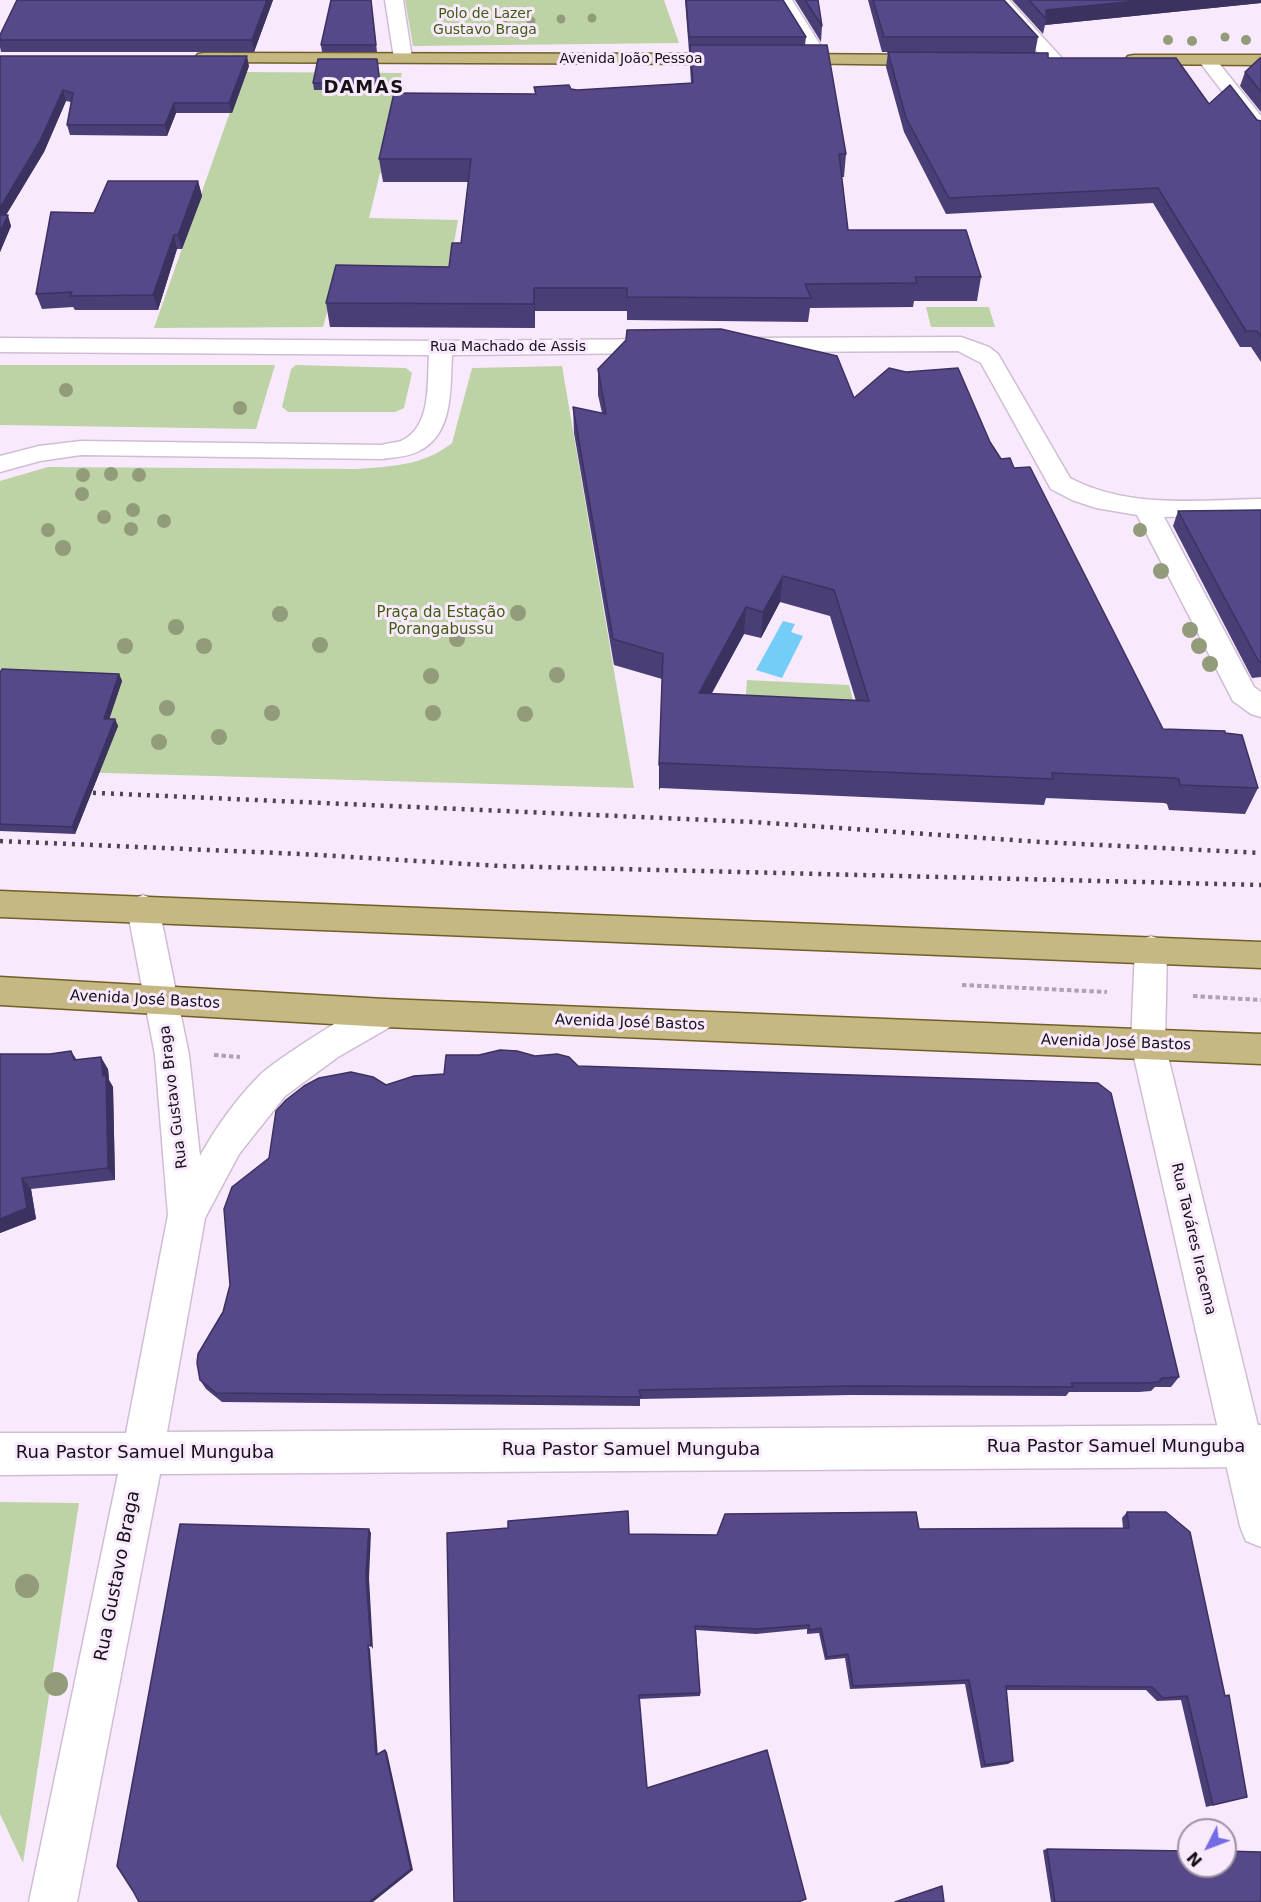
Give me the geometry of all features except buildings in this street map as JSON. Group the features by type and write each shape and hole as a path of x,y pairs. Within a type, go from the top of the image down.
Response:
{"main road":[{"name":"Avenida João Pessoa","path":"190,58 749,59"},
{"path":"772,59 949,60"},
{"path":"1031,60 1076,60"},
{"path":"1116,60 1261,60"},
{"path":"0,904 1261,955"},
{"name":"Avenida José Bastos","path":"0,991 386,1013 1261,1049"}],"street":[{"path":"394,0 403,58"},
{"path":"783,0 820,59"},
{"path":"1000,0 1054,60"},
{"path":"1208,61 1261,129"},
{"path":"726,345 961,344 981,352 990,359 1060,483 1070,490 1104,503 1146,507 1261,507"},
{"name":"Rua Machado de Assis","path":"0,345 441,348 691,345"},
{"path":"0,464 39,454 81,448 372,452 411,446 430,431 436,410 441,348"},
{"path":"1146,507 1243,694 1261,707"},
{"name":"Rua Gustavo Braga","path":"63,1890 187,1215 172,1055 143,908"},
{"name":"Rua Taváres Iracema","path":"1151,949 1148,1044 1251,1446 1261,1526"},
{"name":"Rua Gustavo Braga","path":"187,1215 226,1143 273,1085 326,1047 386,1013"},
{"name":"Rua Pastor Samuel Munguba","path":"0,1454 1251,1446"}],"green space":[{"name":"Polo de Lazer Gustavo Braga","path":"405,0 664,0 679,43 413,46"},
{"path":"244,72 402,73 385,145 405,173 380,173 369,218 458,220 446,289 334,288 323,327 154,328"},
{"path":"926,307 989,307 995,327 931,327"},
{"path":"0,365 275,365 256,429 0,425"},
{"path":"296,365 406,368 412,373 404,408 395,412 288,412 282,407 291,369"},
{"name":"Praça da Estação Porangabussu","path":"562,366 634,788 0,770 0,481 48,467 356,469 407,464 441,451 452,443 472,368"},
{"path":"747,680 849,685 860,725 744,720"},
{"path":"0,1502 79,1503 23,1863 0,1814"}],"water":[{"path":"783,621 795,624 791,632 803,636 782,678 756,670"}],"railway":[{"path":"75,792 753,822 1041,842 1261,853"},
{"path":"0,841 302,854 500,866 1261,885"}],"district":[{"name":"DAMAS","path":"364,88"}]}
